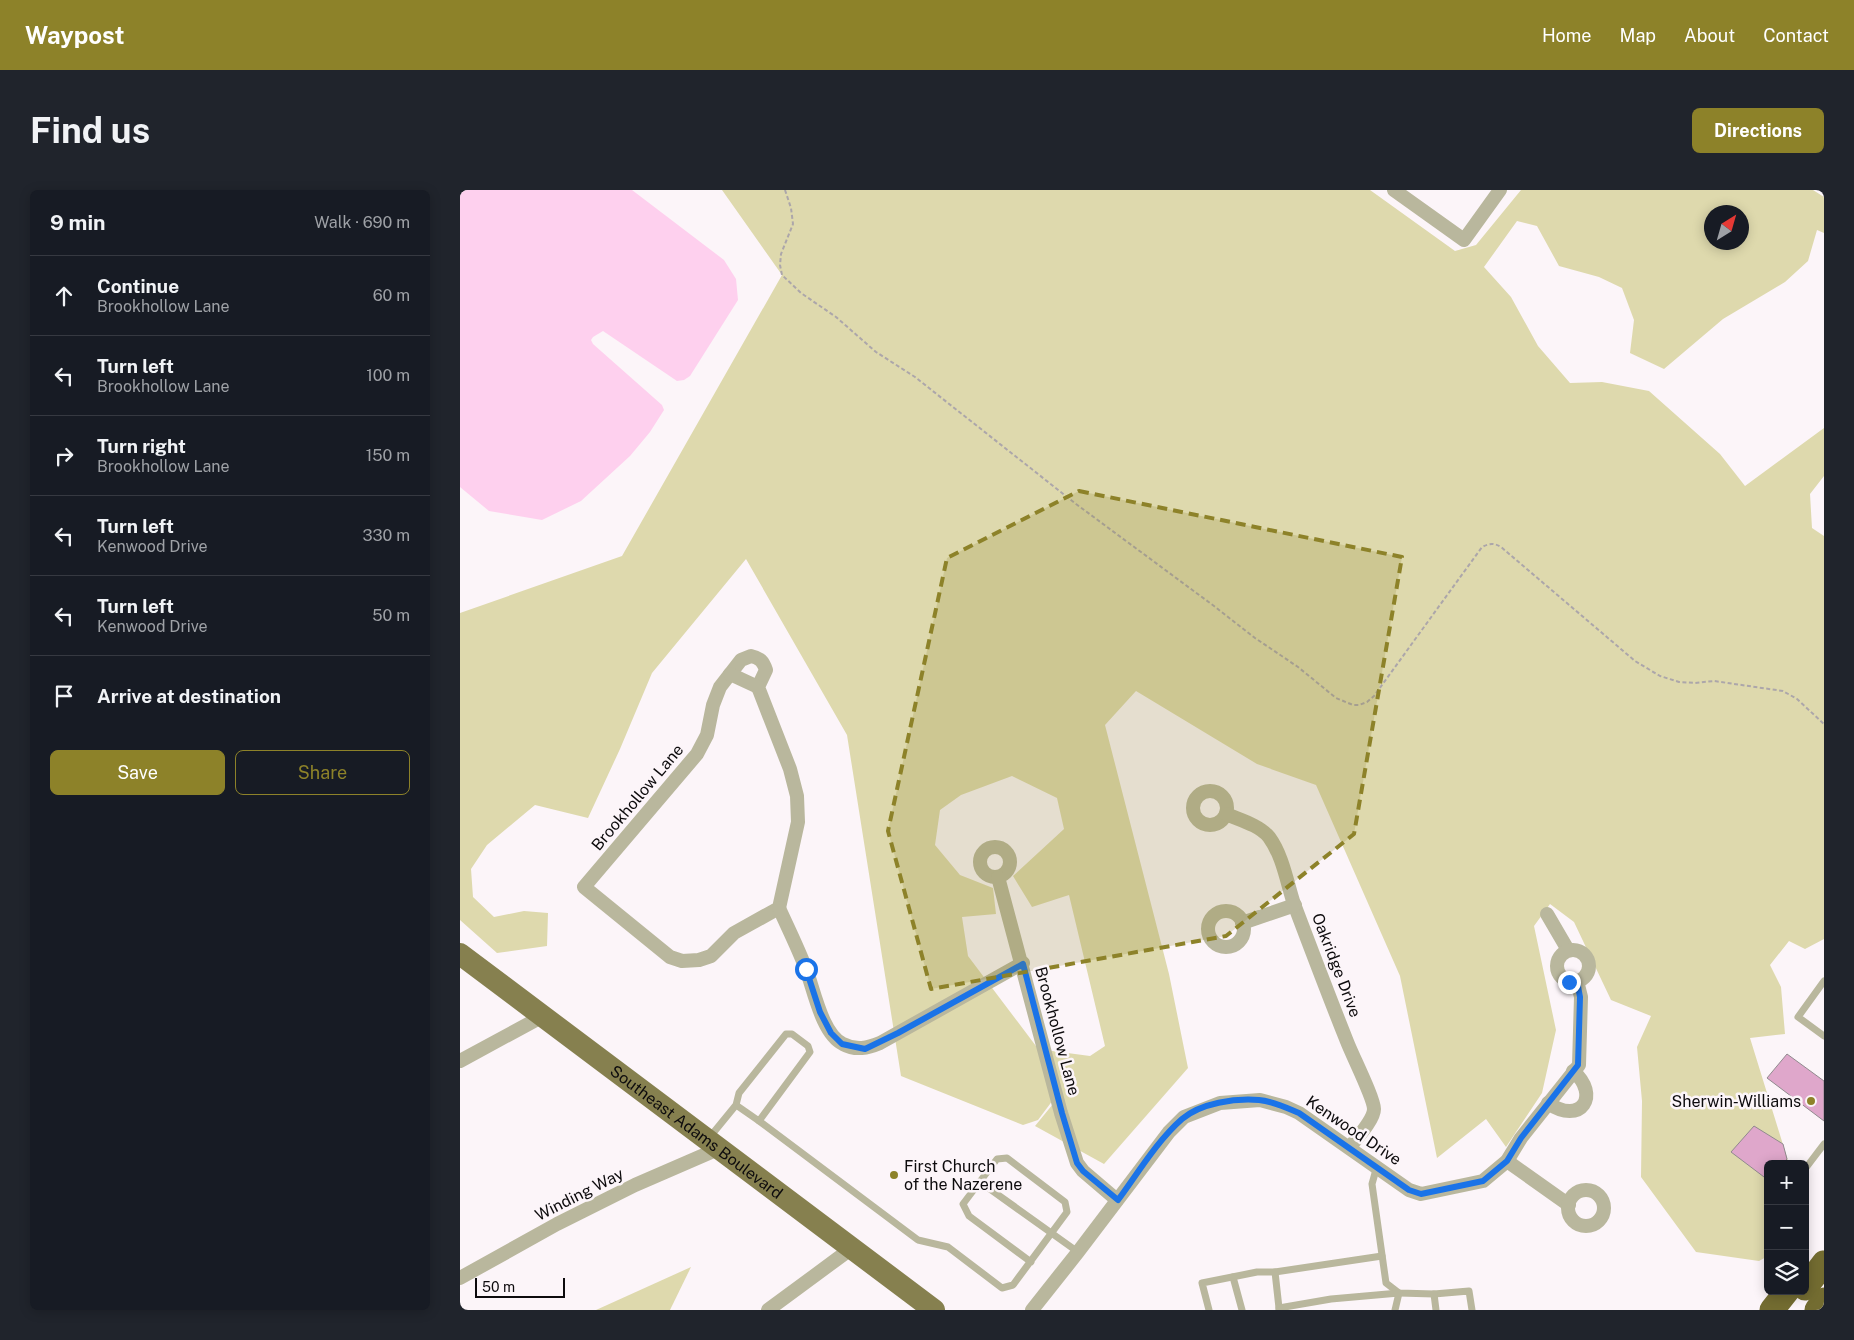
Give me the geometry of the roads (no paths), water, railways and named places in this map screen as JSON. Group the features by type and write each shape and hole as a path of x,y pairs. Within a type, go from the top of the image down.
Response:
{"highway":[{"path":"1809,1264 1824,1245"},
{"path":"1809,1283 1824,1263"},
{"path":"1772,1310 1784,1295"},
{"path":"1789,1310 1800,1295"},
{"path":"1817,1310 1824,1300"}],"main road":[{"name":"Southeast Adams Boulevard","path":"460,954 934,1310"}],"street":[{"path":"1394,190 1464,240 1500,190"},
{"name":"Brookhollow Lane","path":"758,687 766,670 763,662 758,657 751,656 741,660 720,687 713,705 707,735 697,754 584,888 670,957 682,961 699,960 711,956 734,933 779,908 806,969 820,1012 831,1033 842,1044 852,1047 865,1049 880,1042 1023,964 1077,1163 1083,1171 1118,1200"},
{"path":"730,674 758,687 790,769 797,796 798,822 779,908"},
{"name":"Oakridge Drive","path":"1226,814 1261,829 1270,838 1280,858 1295,905 1374,1110 1370,1120 1350,1147"},
{"path":"998,877 1023,964"},
{"path":"1242,923 1295,905"},
{"path":"1547,914 1568,950"},
{"path":"1568,950 1579,950 1589,962 1588,973 1577,981 1569,982 1564,980 1558,971 1557,966 1560,956 1568,950"},
{"name":"Kenwood Drive","path":"1032,1310 1169,1132 1184,1117 1220,1103 1260,1100 1286,1107 1299,1113 1350,1147 1409,1190 1421,1194 1483,1181 1507,1161 1521,1138 1578,1065 1580,997 1577,981"},
{"path":"460,1061 543,1016"},
{"path":"1548,1104 1569,1112 1580,1109 1584,1104 1587,1093 1584,1084 1580,1077 1573,1072"},
{"name":"Winding Way","path":"460,1278 557,1224 713,1144"},
{"path":"1507,1161 1569,1205"},
{"path":"768,1310 852,1248"}],"lane":[{"path":"1824,981 1798,1017 1824,1036"},
{"path":"713,1144 736,1105 739,1093 786,1034 792,1034 808,1046 810,1052 759,1121"},
{"path":"736,1105 918,1240 948,1247 1002,1288 1013,1285 1031,1262 1067,1212 1065,1202 1007,1158 997,1159 963,1204 969,1216 1031,1262"},
{"path":"1809,1164 1824,1144"},
{"path":"1377,1166 1372,1184 1386,1284 1399,1293"},
{"path":"980,1182 1078,1252"},
{"path":"1209,1310 1202,1283 1257,1272 1275,1272 1382,1256"},
{"path":"1275,1272 1279,1309 1331,1299 1399,1293 1434,1294 1469,1291 1472,1310"},
{"path":"1233,1277 1242,1310"},
{"path":"1395,1310 1399,1293"},
{"path":"1434,1294 1436,1310"}],"place":[{"name":"Sherwin-Williams","path":"1811,1101"},
{"name":"First Church of the Nazerene","path":"894,1175"}]}
